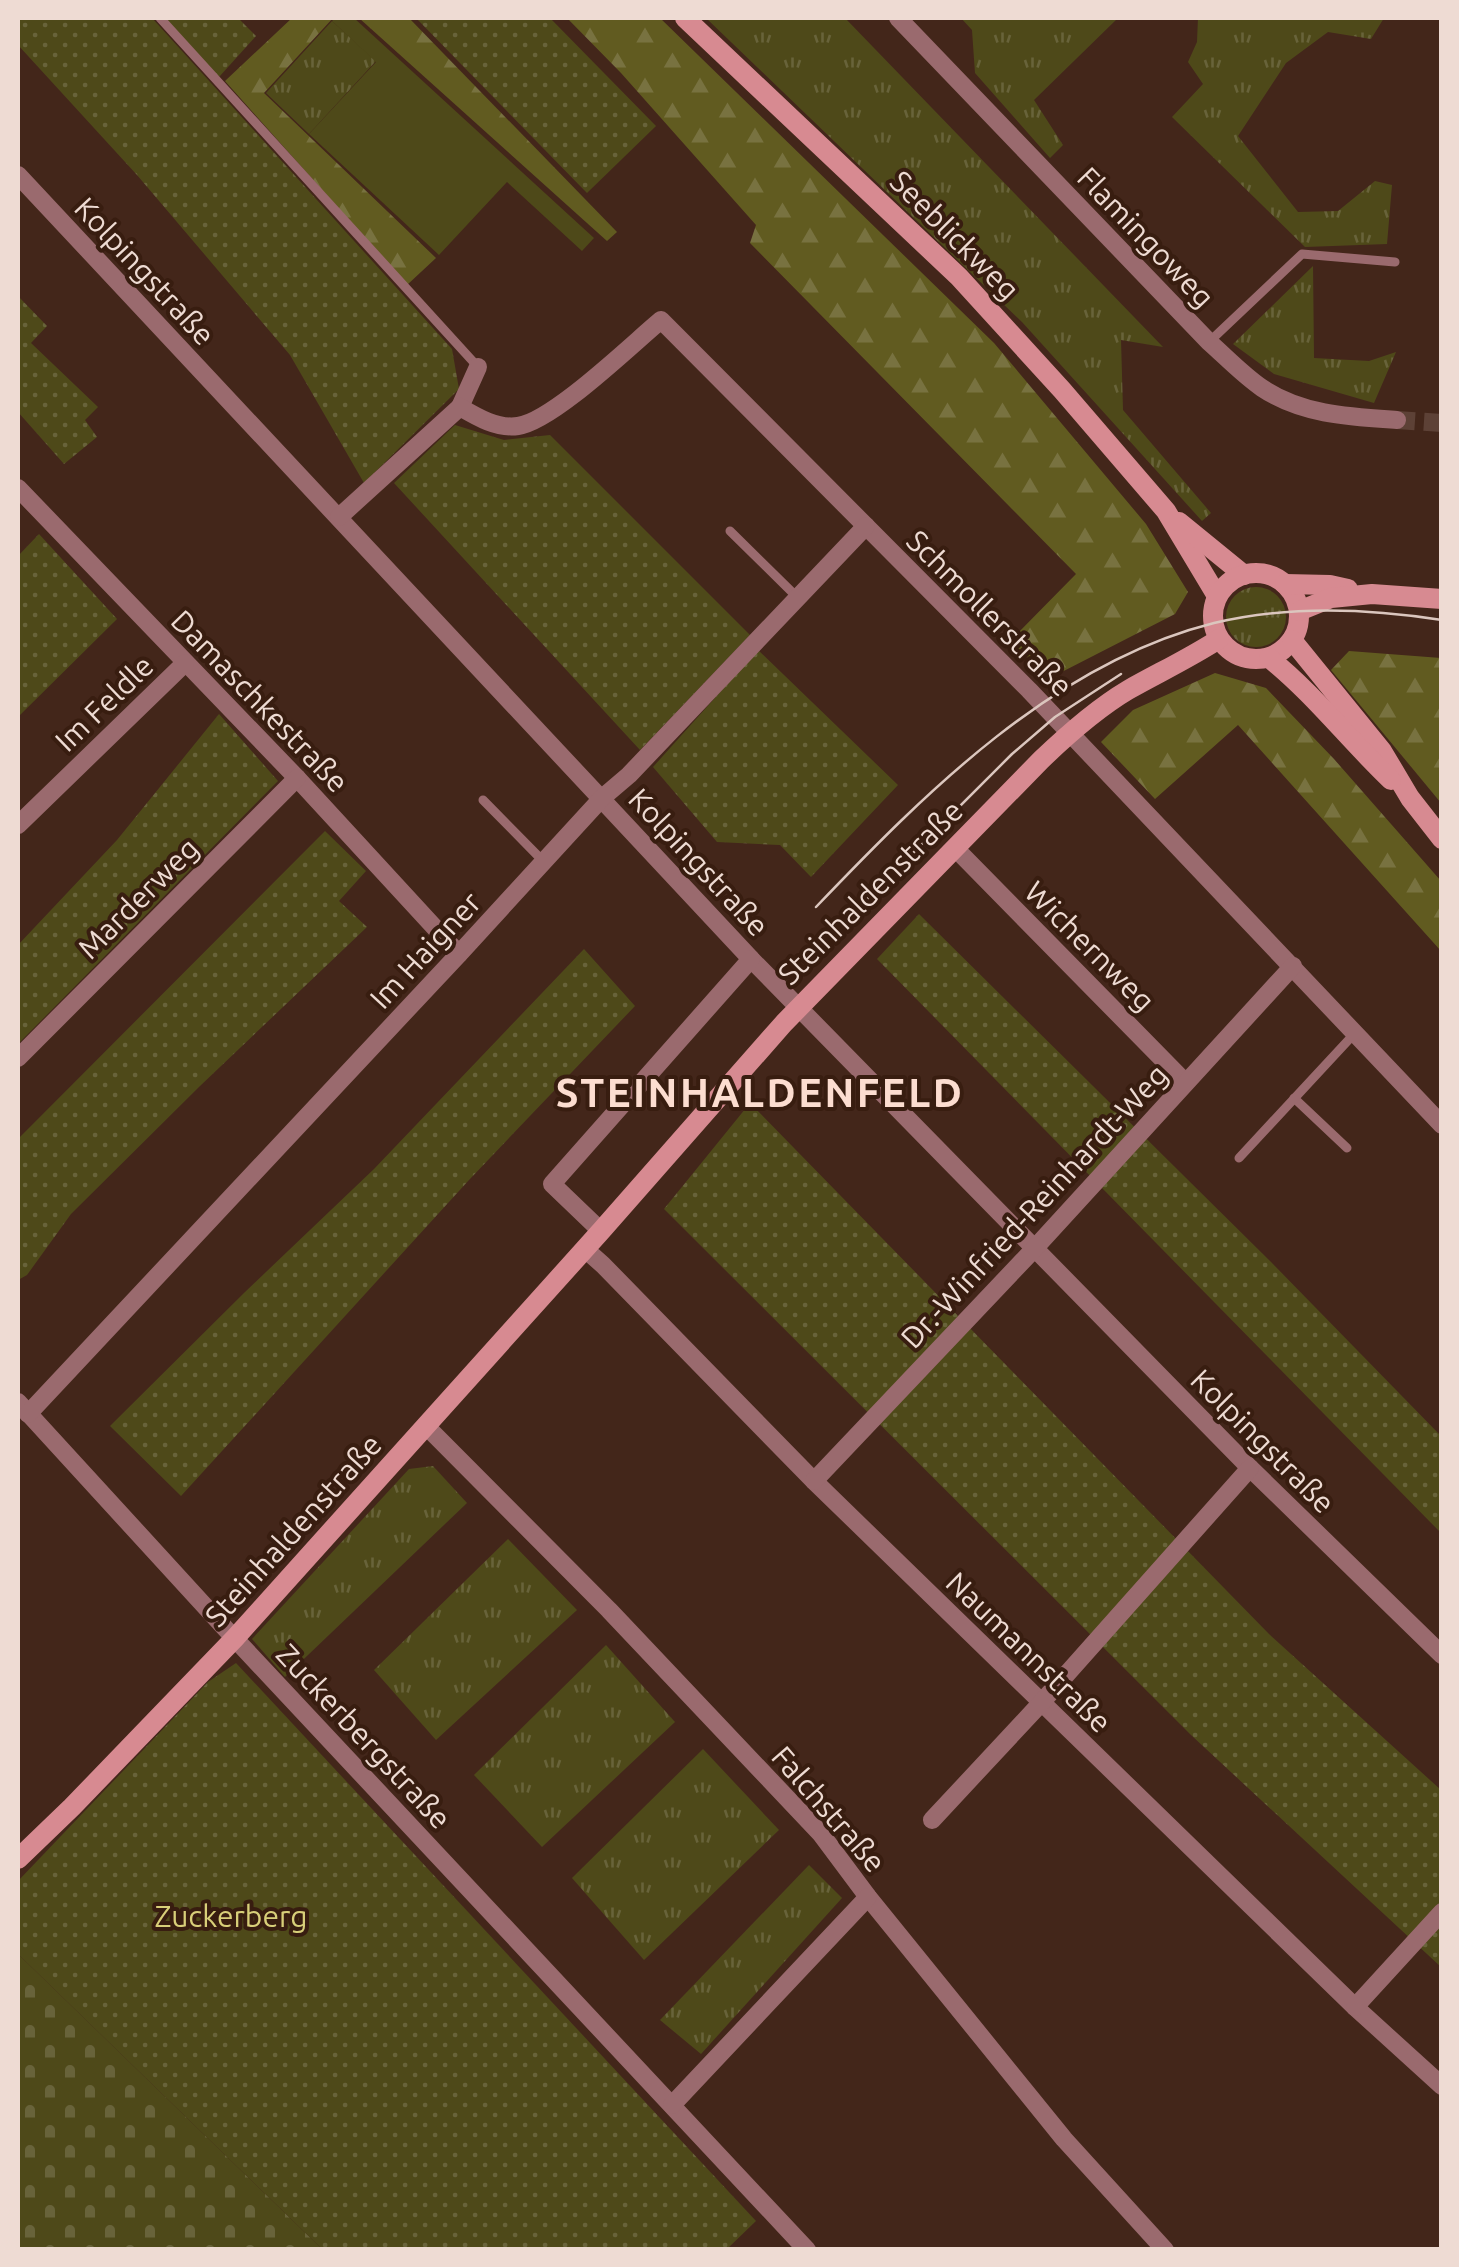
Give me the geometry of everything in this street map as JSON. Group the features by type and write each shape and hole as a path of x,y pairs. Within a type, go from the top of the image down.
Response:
{"street":[{"name":"Seeblickweg","path":"685,18 959,277 1166,511 1218,596"},
{"name":"Flamingoweg","path":"898,18 1209,342 1263,389 1302,407 1335,416 1397,420"},
{"name":"Kolpingstraße","path":"18,176 751,959 1250,1468 1442,1654"},
{"name":"Schmollerstraße","path":"460,407 486,422 518,426 550,413 661,320 1030,690 1442,1124"},
{"path":"339,517 460,407 478,367"},
{"name":"Damaschkestraße","path":"18,488 298,778 460,954"},
{"name":"Seeblickweg","path":"1166,511 1244,574"},
{"name":"Im Haigner","path":"23,1408 866,526"},
{"path":"1258,573 1286,584 1299,610 1292,640 1268,658 1250,659 1232,652 1219,638 1213,623 1213,609 1228,583 1244,574 1258,573"},
{"path":"1286,584 1442,599"},
{"path":"1299,610 1332,598 1372,594"},
{"name":"Steinhaldenstraße","path":"18,1859 235,1638 800,1007 1069,733 1126,691 1219,638"},
{"path":"1292,640 1382,751 1410,798 1442,839"},
{"path":"1268,658 1299,682 1363,754 1410,798"},
{"name":"Im Feldle","path":"18,825 186,663"},
{"name":"Marderweg","path":"18,1058 298,778"},
{"name":"Wichernweg","path":"956,850 1185,1082"},
{"name":"Steinhaldenstraße","path":"602,1230 552,1184 751,959"},
{"name":"Dr.-Winfried-Reinhardt-Weg","path":"814,1481 1034,1249 1292,966"},
{"name":"Naumannstraße","path":"585,1249 1041,1703 1354,2007 1442,2086"},
{"name":"Zuckerbergstraße","path":"23,1408 807,2250"},
{"name":"Falchstraße","path":"426,1426 610,1610 821,1834 1064,2139 1165,2250"},
{"path":"932,1820 1250,1468"},
{"path":"672,2104 868,1896"},
{"path":"1354,2007 1442,1912"}],"lane":[{"path":"160,18 478,367"},
{"path":"1209,342 1302,254 1395,262"},
{"path":"730,530 798,598"},
{"path":"483,800 544,862"},
{"path":"1238,1158 1354,1033"},
{"path":"1294,1098 1347,1148"}],"green space":[{"path":"18,18 152,18 452,349 459,389 364,483 290,355 137,175 18,45"},
{"path":"164,18 238,18 256,36 219,77"},
{"path":"292,18 333,18 264,93 436,258 407,285 225,81"},
{"path":"354,18 594,238 582,251 507,182 439,255 309,134 376,62 332,21"},
{"path":"359,18 409,18 617,232 607,241"},
{"path":"416,18 550,18 656,126 587,193"},
{"path":"567,18 660,18 994,343 1146,524 1188,592 1175,614 1052,677 1008,643 1076,574 750,243 756,225"},
{"path":"706,18 845,18 1163,347 1121,340 1123,410 1211,513 1202,521 1022,322"},
{"path":"961,18 1118,18 1034,100 1063,145 1050,158 975,73 972,30"},
{"path":"1198,18 1384,18 1371,39 1328,32 1286,63 1238,136 1298,212 1338,211 1375,181 1392,185 1387,244 1305,247 1172,117 1203,84 1188,62 1197,42"},
{"path":"332,21 376,61 309,134 266,93"},
{"path":"1313,266 1314,358 1369,361 1396,352 1374,403 1274,374 1233,344"},
{"path":"18,296 47,326 31,343 98,407 85,420 97,437 64,464 18,412"},
{"path":"455,425 504,440 550,435 750,635 640,750 394,483"},
{"path":"39,534 117,619 18,717 18,556"},
{"path":"1256,587 1277,596 1286,617 1277,638 1256,647 1235,638 1226,617 1235,596"},
{"path":"758,650 898,785 811,877 780,845 717,842 653,767"},
{"path":"1349,651 1441,658 1441,803 1331,670"},
{"path":"1215,673 1266,688 1441,881 1441,951 1238,725 1155,799 1101,742 1133,710"},
{"path":"219,714 278,781 18,1044 18,945 117,840"},
{"path":"325,831 366,871 339,901 367,927 71,1214 27,1275 18,1280 18,1139"},
{"path":"919,914 1441,1436 1441,1533 877,959"},
{"path":"584,949 635,1006 469,1180 181,1496 110,1426 374,1169"},
{"path":"750,1103 1269,1634 1441,1790 1441,1967 1191,1735 664,1209"},
{"path":"433,1466 467,1503 285,1677 252,1639 409,1469"},
{"path":"508,1539 577,1610 436,1740 374,1670"},
{"path":"606,1645 675,1722 542,1847 474,1775"},
{"name":"Zuckerberg","path":"236,1663 756,2221 727,2249 322,2249 18,1954 18,1881 208,1682"},
{"path":"703,1749 779,1830 644,1960 572,1878"},
{"path":"809,1865 842,1898 701,2054 660,2020"},
{"path":"18,1954 322,2249 18,2249"}],"tunnel":[{"path":"1397,420 1442,423"}],"tram line":[{"path":"816,907 902,820 996,737 1100,668 1155,642 1214,623 1271,613 1356,611 1442,620"},
{"path":"835,931 1012,754 1055,717 1121,674"}],"district":[{"name":"STEINHALDENFELD","path":"760,1092"}]}
